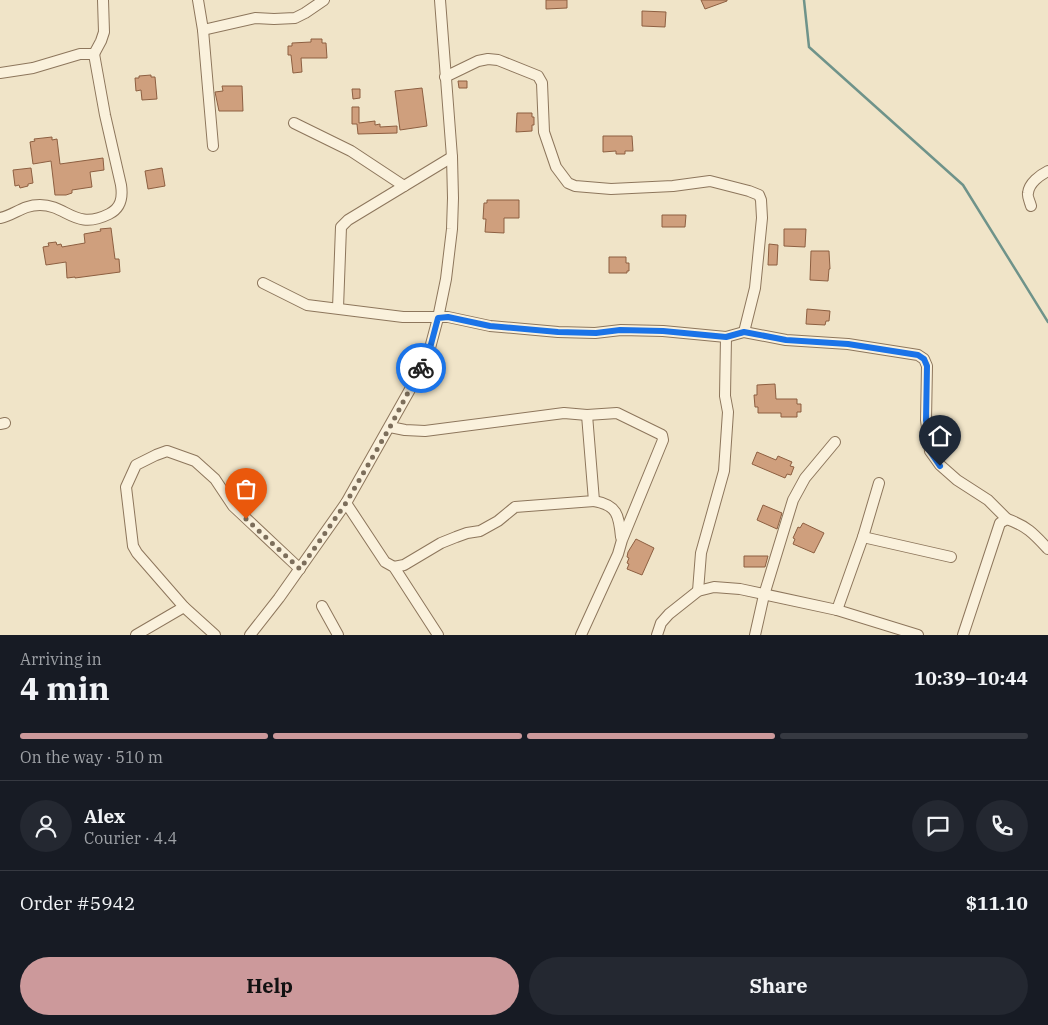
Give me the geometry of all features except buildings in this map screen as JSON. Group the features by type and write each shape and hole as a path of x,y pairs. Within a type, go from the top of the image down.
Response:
{"street":[{"path":"0,218 25,206 40,205 52,206 69,216 84,220 102,218 117,210 120,204 122,185 105,115 94,54 104,32 102,0"},
{"path":"198,0 203,30 213,146"},
{"path":"203,30 255,18 295,18 305,14 324,0"},
{"path":"250,635 300,569 346,503 390,427 417,377 430,348 446,279 452,229 453,198 452,157 440,0"},
{"path":"0,73 33,68 80,54 94,54"},
{"path":"446,76 478,61 488,59 498,60 538,76 542,83 544,132 556,167 568,183 575,186 611,189 673,186 710,181 759,195 762,218 755,288 744,332"},
{"path":"294,123 351,151 404,186"},
{"path":"338,308 341,227 348,220 452,157"},
{"path":"1031,206 1028,193 1040,175 1048,171"},
{"path":"263,283 307,305 402,317 448,317 490,326 524,330 596,333 620,330 663,331 726,337 744,332 786,340 848,344 918,355 924,359 928,381 926,420 930,451 940,466 956,480 988,500 1007,519 1031,530 1048,549"},
{"path":"698,592 701,553 724,471 728,412 725,396 726,337"},
{"path":"390,427 425,431 564,413 587,415 617,413 662,435 663,440 618,554 581,635"},
{"path":"587,415 594,501"},
{"path":"755,635 764,595 793,500 804,478 834,442"},
{"path":"215,635 184,607 142,560 133,546 126,487 136,465 167,452 195,461 215,479 233,506 300,569"},
{"path":"837,610 863,537 879,483"},
{"path":"394,567 404,564 441,543 467,533 480,531 498,521 515,507 594,501 605,503 613,507 618,515 622,540"},
{"path":"346,503 385,562 394,567 438,635"},
{"path":"963,635 1000,523 1007,519"},
{"path":"863,537 951,557"},
{"path":"657,635 661,623 669,614 698,592 714,587 740,589 837,610 918,635"},
{"path":"322,606 338,635"},
{"path":"136,635 184,607"}],"waterway":[{"path":"804,0 809,47 963,185 1048,322"}],"way so far":[{"path":"246,519 300,569 346,503 390,427 421,368"}],"route":[{"path":"421,368 430,348 438,318 448,317 490,326 558,332 663,331 726,337 744,332 786,340 848,344 918,355 924,359 927,366 926,420 930,451 940,466"}]}
